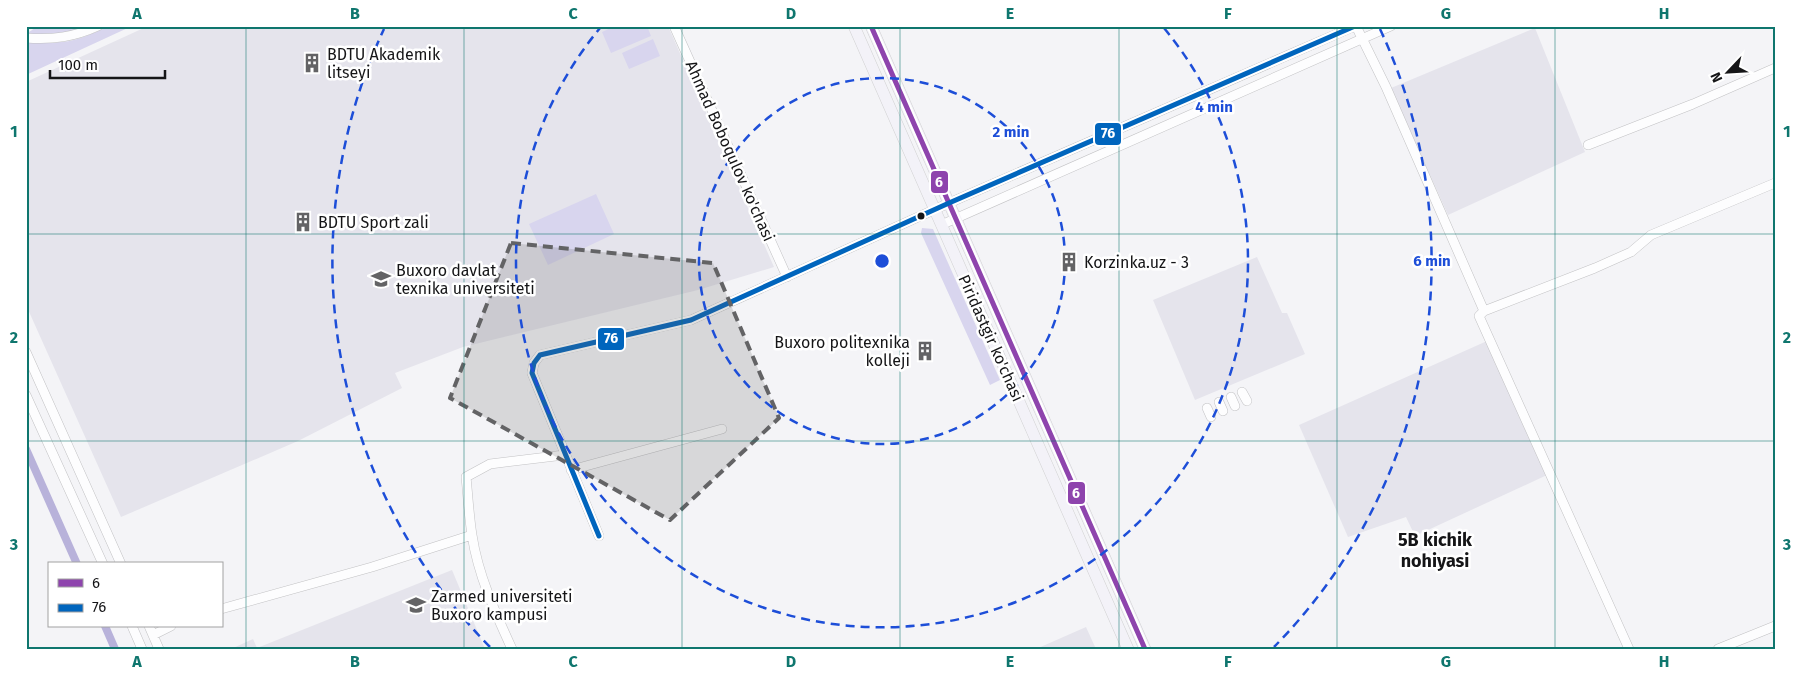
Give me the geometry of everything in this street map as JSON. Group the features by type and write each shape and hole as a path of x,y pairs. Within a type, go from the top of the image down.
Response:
{"main road":[{"name":"Piridastgir ko'chasi","path":"854,26 1128,649"},
{"name":"Piridastgir ko'chasi","path":"870,26 1145,649"}],"street":[{"path":"26,38 48,40 68,37 98,26"},
{"name":"Ahmad Boboqulov ko'chasi","path":"674,26 787,277"},
{"path":"599,536 532,373 534,363 540,355 691,320 948,203 1355,26 1386,87 1484,311"},
{"path":"941,225 1391,26"},
{"path":"1588,145 1693,104 1775,68"},
{"path":"1629,649 1478,316 1484,311 1631,252 1651,235 1775,183"},
{"path":"26,352 120,562"},
{"path":"1242,392 1246,401"},
{"path":"26,396 102,562"},
{"path":"1231,397 1235,406"},
{"path":"1219,402 1223,412"},
{"path":"1207,408 1211,417"},
{"path":"571,470 722,429"},
{"path":"512,649 490,601 472,535 466,477 490,464 564,454"},
{"path":"222,609 372,567 472,535"},
{"path":"1718,649 1775,626"},
{"path":"133,628 142,649"},
{"path":"151,630 159,649"}],"highlighted area":[{"path":"511,243 713,263 779,418 670,520 450,398"}],"shaded area":[{"path":"38,26 88,26 54,36 26,34"},
{"path":"109,26 132,26 26,75 26,41 50,43 69,41 87,36"},
{"name":"Buxoro davlat texnika universiteti","path":"148,26 668,26 774,267 698,290 463,347 395,373 402,388 298,441 121,517 26,305 26,82"},
{"path":"615,26 647,26 651,36 611,53 602,32"},
{"path":"1535,28 1585,152 1448,215 1391,88"},
{"path":"653,39 660,56 629,69 622,53"},
{"path":"596,194 614,234 548,265 529,224"},
{"path":"922,228 933,229 1000,380 990,385 921,233"},
{"path":"1257,257 1282,313 1287,313 1305,354 1195,400 1153,300"},
{"path":"1487,341 1547,475 1415,536 1406,517 1348,537 1299,425"},
{"name":"Zarmed universiteti Buxoro kampusi","path":"452,570 485,649 231,649 253,639 257,648"},
{"path":"1086,627 1096,649 1036,649"}],"waterway":[{"path":"26,449 76,562"},
{"path":"106,628 115,649"}],"transit line":[{"name":"6","path":"871,26 1145,649"},
{"name":"76","path":"599,536 532,373 534,363 540,355 691,320 949,203 1355,26"}],"place":[{"name":"BDTU Akademik litseyi","path":"312,63"},
{"name":"BDTU Sport zali","path":"303,222"},
{"name":"Korzinka.uz - 3","path":"1069,262"},
{"name":"Buxoro davlat texnika universiteti","path":"381,279"},
{"name":"Buxoro politexnika kolleji","path":"925,351"},
{"name":"Zarmed universiteti Buxoro kampusi","path":"416,605"}],"district":[{"name":"5B kichik nohiyasi","path":"1435,550"}]}
